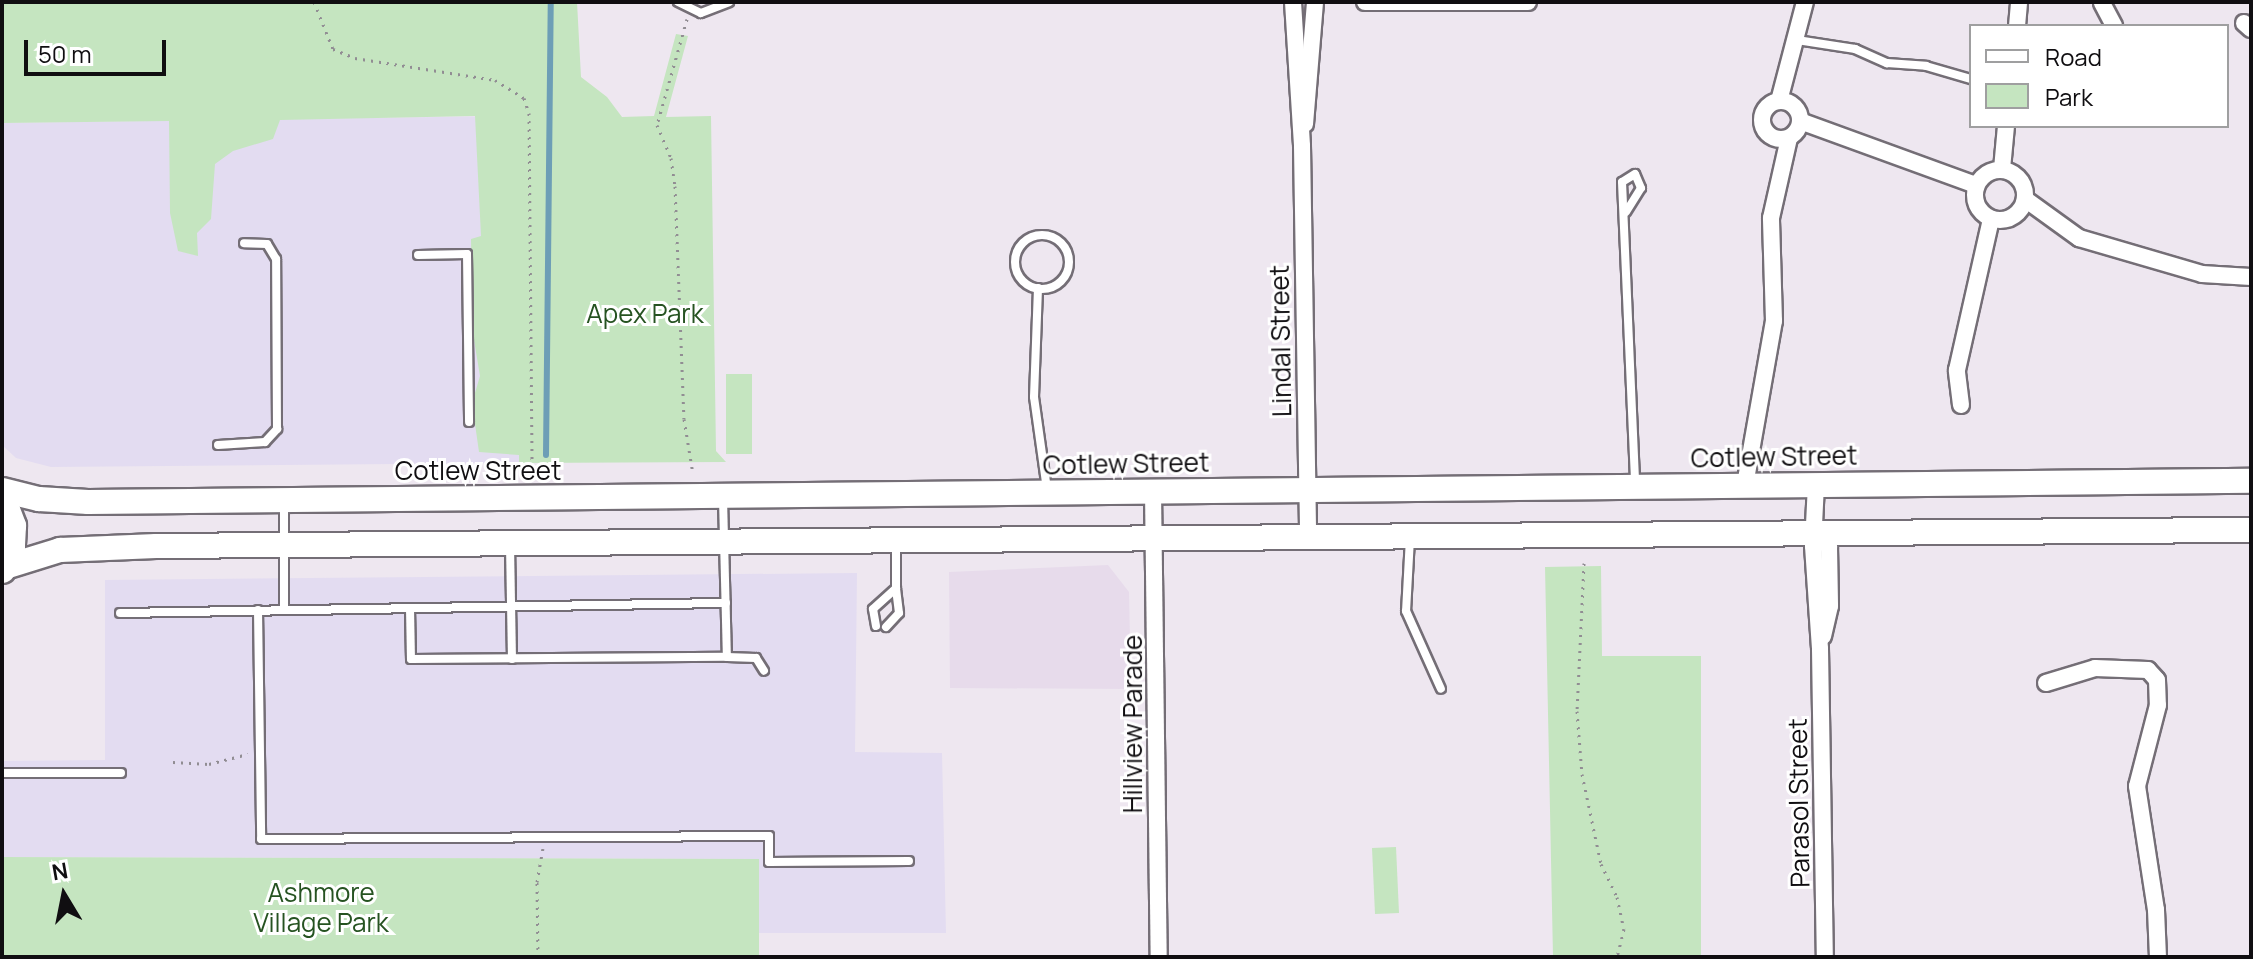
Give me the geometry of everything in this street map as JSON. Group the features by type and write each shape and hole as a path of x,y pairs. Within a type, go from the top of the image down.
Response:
{"main road":[{"name":"Cotlew Street","path":"2,490 39,499 88,502 2251,481"},
{"path":"2,497 13,526 4,568 60,550 284,546 1308,535 2251,530"}],"street":[{"name":"Lindal Street","path":"1293,2 1302,146 1308,535"},
{"name":"Lindal Street","path":"1302,146 1315,2"},
{"path":"1365,2 1528,2"},
{"path":"1789,138 1770,136 1762,124 1764,112 1779,101 1805,2"},
{"path":"2017,24 2019,2"},
{"path":"2102,3 2113,24"},
{"path":"1779,101 1792,105 1800,121 1976,185"},
{"path":"1745,485 1774,321 1771,218 1789,138 1800,121"},
{"path":"2002,169 2006,128"},
{"path":"2025,199 2009,219 1991,219 1977,206 1976,185 1989,172 2002,169 2019,178 2025,199 2079,238 2202,274 2251,277"},
{"path":"1961,405 1957,370 1991,219"},
{"name":"Parasol Street","path":"1816,484 1818,532 1829,547 1830,606 1820,649 1825,957"},
{"name":"Hillview Parade","path":"1153,491 1156,537 1159,957"},
{"path":"2046,683 2095,668 2148,670 2157,680 2158,705 2137,786 2156,910 2158,957"}],"lane":[{"path":"678,2 691,12 729,2"},
{"path":"1797,40 1855,49 1887,63 1926,66 1969,78"},
{"path":"1626,212 1627,364 1636,486"},
{"path":"1045,235 1062,244 1069,265 1055,285 1038,288 1023,281 1014,259 1026,239 1045,235"},
{"path":"218,445 258,444 277,429 276,259 267,244 244,243"},
{"path":"418,255 467,254 469,422"},
{"path":"1038,288 1034,397 1048,493"},
{"path":"723,498 727,657"},
{"path":"284,500 284,610"},
{"path":"1409,536 1406,611 1441,689"},
{"path":"896,541 899,613 881,626 873,609 896,588"},
{"path":"510,544 512,659"},
{"path":"120,613 726,603"},
{"path":"410,608 411,659 727,657 756,658 764,671"},
{"path":"258,610 261,839 769,836 769,862 909,861"},
{"path":"2,773 121,773"}],"path":[{"path":"314,2 333,49 355,58 495,80 524,98 529,113 532,476"},
{"path":"691,12 657,125 671,158 675,186 684,419 693,474"},
{"path":"1584,563 1577,711 1582,774 1623,938 1617,957"},
{"path":"173,762 209,764 243,753 260,756"},
{"path":"538,957 537,882 542,854"}],"shaded area":[{"path":"516,116 519,463 51,467 16,458 2,445 2,123"},
{"path":"1108,565 1129,592 1131,689 950,688 949,572"},
{"path":"857,573 855,752 942,753 946,933 759,933 758,859 2,857 2,761 105,760 105,580"}],"green space":[{"name":"Apex Park","path":"2,2 577,2 581,77 607,97 622,117 654,116 676,34 688,36 666,117 711,116 716,451 726,462 519,463 519,455 479,452 472,403 480,376 472,328 471,239 481,236 475,116 280,120 273,139 233,151 215,164 211,219 197,233 198,256 178,251 170,213 169,121 2,123"},
{"path":"726,374 752,374 752,454 726,454"},
{"path":"1601,566 1602,656 1701,656 1701,957 1553,957 1545,567"},
{"path":"1396,847 1399,913 1375,914 1372,848"},
{"name":"Ashmore Village Park","path":"2,857 759,859 759,957 2,957"}],"waterway":[{"path":"546,455 551,2"}]}
